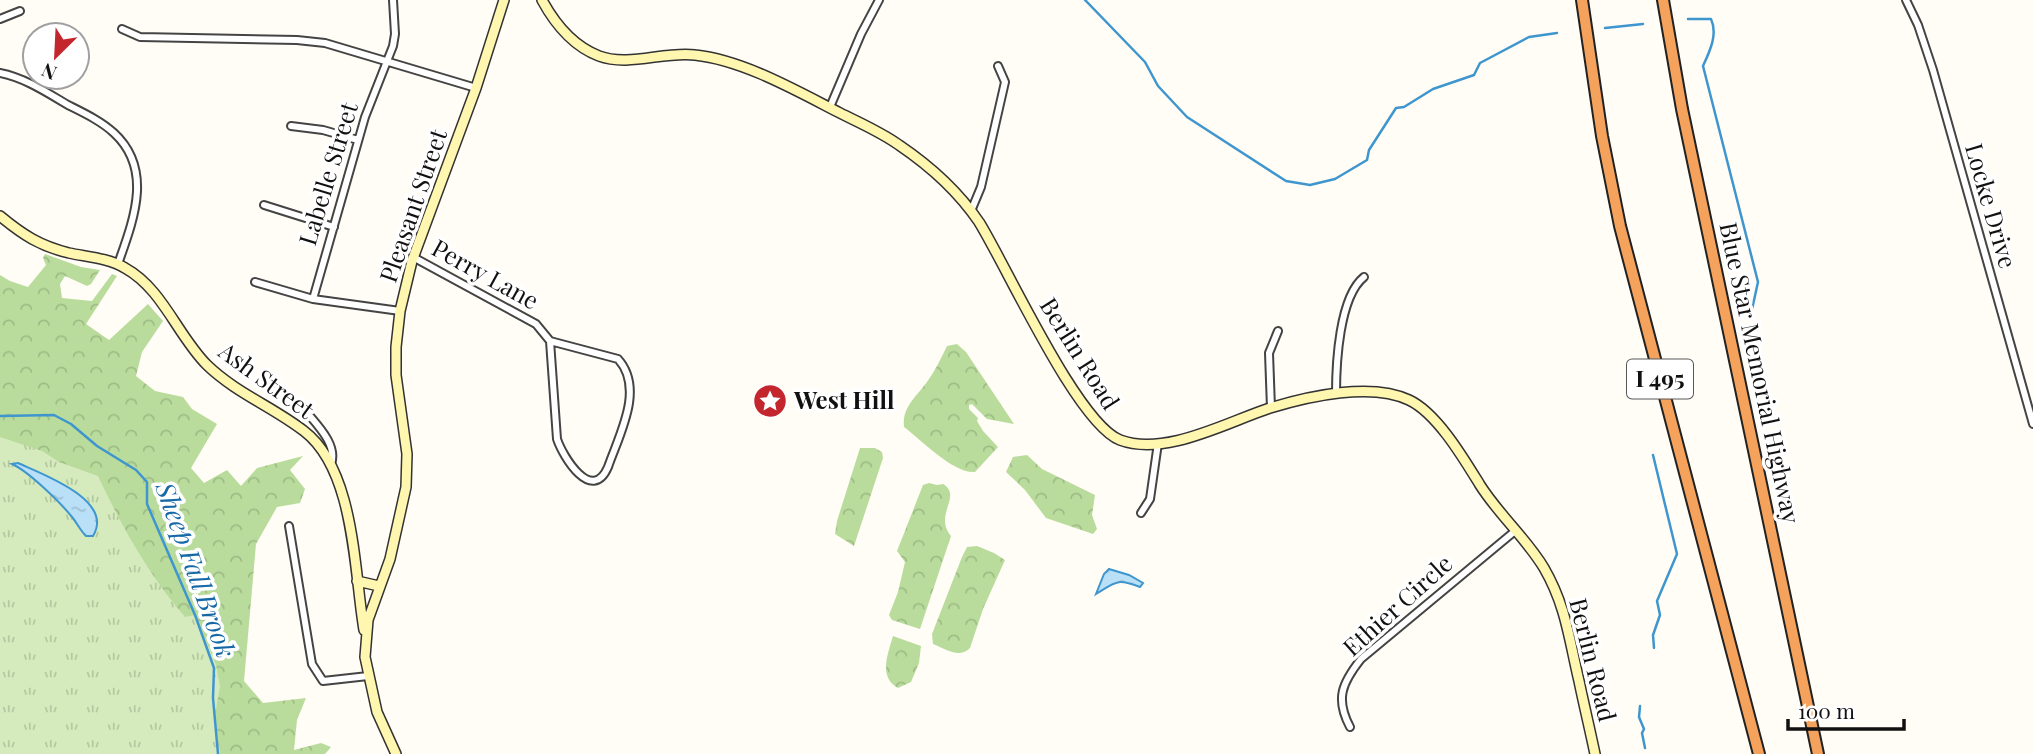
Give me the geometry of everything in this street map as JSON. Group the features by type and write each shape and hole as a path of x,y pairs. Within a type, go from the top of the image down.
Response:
{"highway":[{"name":"I 495","path":"1582,0 1602,136 1620,226 1759,754"},
{"name":"Blue Star Memorial Highway","path":"1663,0 1682,109 1818,754"}],"street":[{"name":"Labelle Street","path":"313,299 358,140 393,46 393,0"},
{"name":"Pleasant Street","path":"396,754 377,712 368,676 365,638 400,522 407,478 407,454 396,375 400,311 413,257 476,89 504,0"},
{"name":"Berlin Road","path":"542,0 564,33 585,49 603,58 629,59 690,54 707,57 759,74 830,107 884,135 923,161 971,211 1064,375 1102,427 1118,439 1139,444 1196,435 1271,408 1336,394 1382,392 1401,396 1416,404 1443,432 1488,497 1544,568 1562,607 1574,648 1595,754"},
{"path":"830,107 860,34 879,0"},
{"name":"Locke Drive","path":"1906,0 1918,24 1933,70 2033,424"},
{"path":"0,19 20,11"},
{"path":"122,29 140,37 325,43 476,89"},
{"path":"971,211 981,187 1005,82 998,66"},
{"path":"0,73 32,84 100,123 116,135 124,146 136,170 138,200 118,264"},
{"path":"291,126 323,130 358,140"},
{"path":"264,205 334,227"},
{"name":"Ash Street","path":"0,216 31,240 118,264 140,279 157,296 207,365 234,387 306,432 331,464 347,519 365,638"},
{"name":"Perry Lane","path":"413,257 536,324 550,341 557,439 567,460 586,480 599,479 605,475 627,408 631,390 629,375 618,359 609,355 550,341"},
{"path":"1336,394 1335,362 1342,328 1353,289 1364,277"},
{"path":"254,282 313,299 400,311"},
{"path":"1271,408 1269,353 1278,331"},
{"path":"304,410 333,452 331,464"},
{"path":"1141,513 1150,499 1157,443"},
{"path":"289,526 312,664 323,681 368,676"},
{"name":"Ethier Circle","path":"1350,727 1341,709 1342,694 1351,673 1361,659 1515,531"},
{"path":"357,581 379,586"}],"green space":[{"path":"45,254 81,267 100,270 87,286 65,276 60,284 62,298 92,301 112,274 117,276 86,324 109,340 148,304 163,321 142,352 136,376 155,391 183,397 192,409 217,424 191,468 204,483 227,470 241,486 257,468 303,456 290,470 305,489 300,503 277,507 256,544 244,681 263,703 306,698 297,720 294,750 321,743 331,747 325,754 0,754 0,275 28,287 46,265 43,258"},
{"path":"957,344 966,352 1014,424 987,419 972,404 969,405 983,431 998,447 975,472 957,468 904,427 905,414 930,378 947,346"},
{"path":"0,437 42,451 59,462 98,476 126,532 159,584 185,617 195,615 216,665 220,686 215,715 220,754 0,754"},
{"path":"860,448 875,448 882,452 883,458 854,546 835,534"},
{"path":"1027,455 1042,469 1095,495 1092,515 1097,529 1093,534 1046,518 1025,490 1006,472 1013,457"},
{"path":"943,484 948,489 950,500 945,521 951,536 920,629 892,620 889,615 905,562 897,551 923,485"},
{"path":"977,546 1005,560 983,609 970,648 962,653 952,652 933,644 932,634 967,547"},
{"path":"893,636 921,646 919,663 911,682 898,688 888,678 886,671"}],"water":[{"path":"18,463 58,481 85,500 94,511 97,523 93,536 86,536 52,495 12,464"},
{"path":"1109,569 1143,583 1140,587 1116,583 1096,594 1104,574"}],"waterway":[{"path":"1085,0 1145,62 1158,86 1187,117 1286,181 1310,185 1335,179 1367,160 1369,150 1396,108 1404,107 1433,89 1474,75 1480,63 1529,37 1557,33"},
{"path":"1688,19 1711,19 1713,25 1712,42 1703,66 1758,282 1751,314"},
{"path":"1605,28 1643,24"},
{"name":"Sheep Fall Brook","path":"0,416 54,415 136,470 147,482 147,504 195,615 214,668 213,698 218,754"},
{"path":"1653,455 1677,554 1657,601 1660,615 1653,635 1654,648"},
{"path":"1640,706 1639,717 1644,729 1642,733 1645,748"}],"place":[{"name":"West Hill","path":"770,401"}]}
